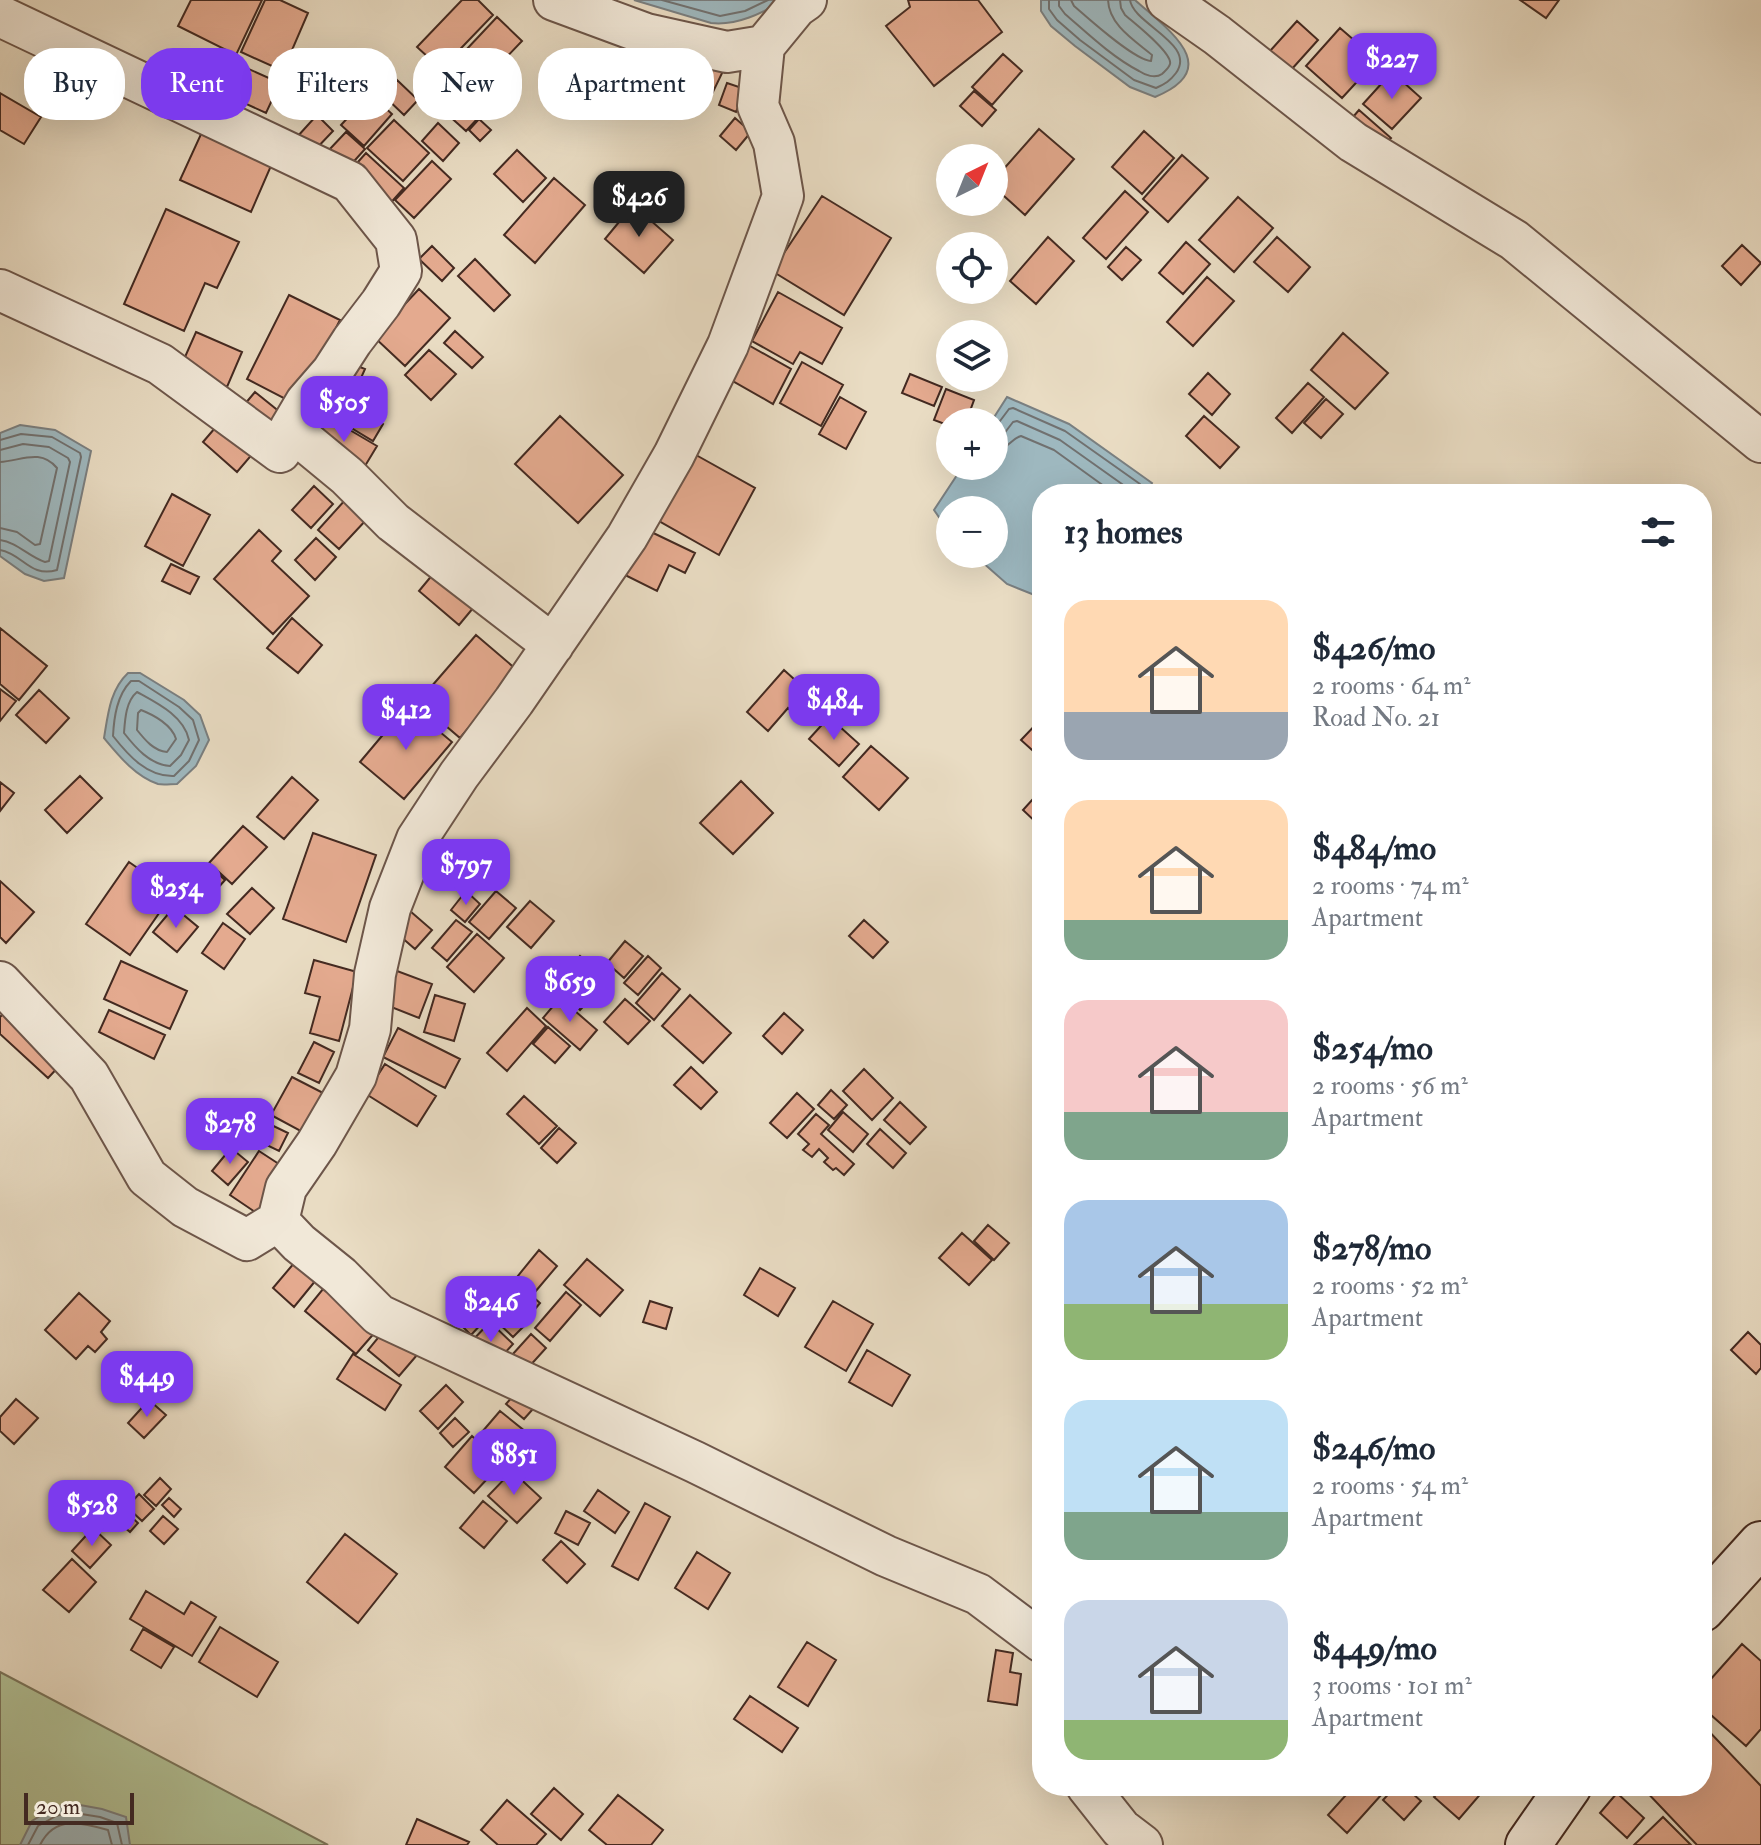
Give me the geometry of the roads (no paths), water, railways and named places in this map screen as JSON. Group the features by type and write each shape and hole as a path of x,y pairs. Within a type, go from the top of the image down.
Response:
{"street":[{"path":"554,0 646,34 727,52 764,46"},
{"path":"0,982 89,1076 147,1177 185,1207 247,1240 278,1221 286,1188 317,1143 356,1076 370,1029 375,974 390,908 417,839 627,537 674,455 728,345 783,196 774,143 758,106 764,46 796,7 806,0"},
{"path":"1167,0 1217,35 1353,142 1514,240 1761,442"},
{"path":"0,16 350,182 396,240 401,271 332,372 306,402 280,452 160,364 0,290"},
{"path":"290,429 347,476 393,522 553,645"},
{"path":"278,1221 379,1315 695,1462 886,1556 978,1594 1032,1634"},
{"path":"1712,1598 1761,1544"},
{"path":"1094,1796 1125,1840"},
{"path":"1528,1845 1562,1796"}],"water":[{"path":"634,0 785,0 749,18 711,23"},
{"path":"1041,0 1135,0 1162,23 1184,48 1188,61 1186,74 1176,86 1155,97 1130,87 1051,26 1041,11"},
{"path":"1007,397 1069,424 1152,483 1032,484 1032,594 1007,584 989,568 1008,568 1008,496 943,496 954,480 1008,480 1008,408 1000,408"},
{"path":"20,425 55,430 91,451 64,578 44,581 25,574 0,556 0,433"},
{"path":"128,673 140,673 184,700 200,715 209,740 196,766 177,784 158,784 142,776 104,738 114,695"},
{"path":"69,1803 126,1817 130,1845 20,1845 32,1821 53,1808"}]}
